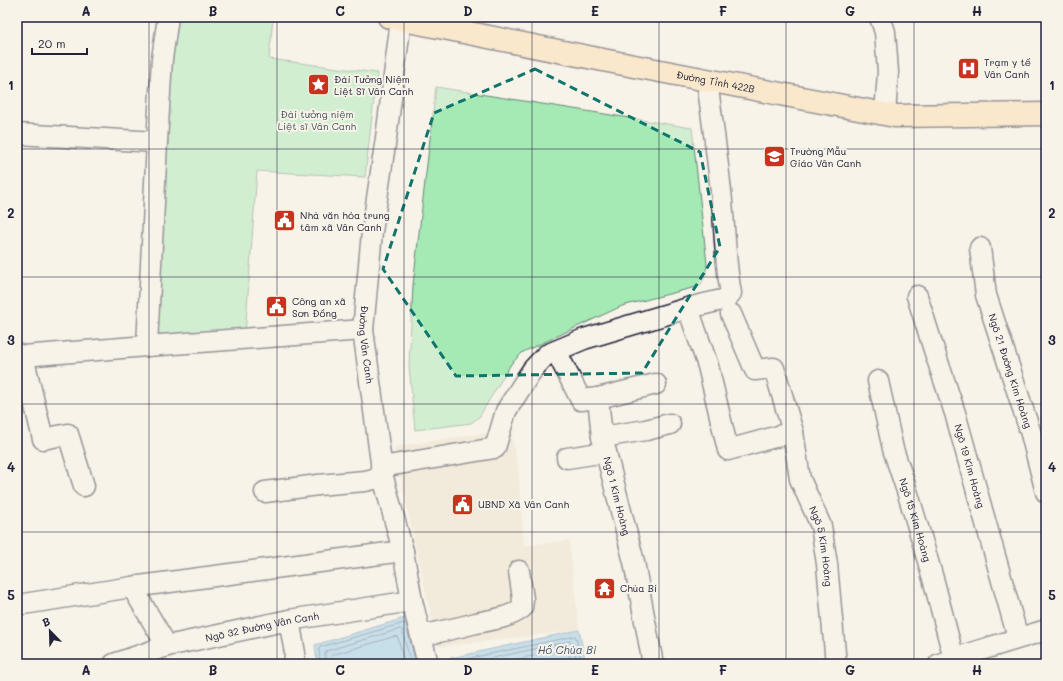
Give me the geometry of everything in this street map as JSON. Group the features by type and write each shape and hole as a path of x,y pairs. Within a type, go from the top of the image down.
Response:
{"main road":[{"name":"Đường Tỉnh 422B","path":"395,19 895,116 1046,114"}],"street":[{"path":"147,346 162,59 168,17"},
{"path":"880,17 885,32 888,72 885,114"},
{"name":"Đường Vân Canh","path":"395,19 386,138 372,232 363,330 382,472 403,551 412,601 428,664"},
{"path":"265,492 365,481 382,472 495,448 506,411 533,369 546,355 584,339 688,308 729,306 731,293 727,268 716,148 707,80"},
{"path":"17,134 157,142"},
{"name":"Ngõ 21 Đường Kim Hoàng","path":"980,248 986,295 1031,434 1046,492"},
{"name":"Ngõ 19 Kim Hoàng","path":"917,296 955,413 1018,638"},
{"name":"Ngõ 5 Kim Hoàng","path":"729,306 755,370 774,368 793,432 800,479 821,526 827,564 836,664"},
{"path":"688,308 708,366 728,450 793,432"},
{"path":"84,486 68,434 43,439 20,355 363,330"},
{"path":"556,351 581,400 598,398 656,384"},
{"name":"Ngõ 15 Kim Hoàng","path":"878,381 893,450 908,494 958,660"},
{"name":"Ngõ 1 Kim Hoàng","path":"598,398 604,444 634,562 653,664"},
{"path":"567,458 646,430 670,424"},
{"path":"17,605 132,587 403,551"},
{"path":"421,636 517,612 522,608 523,599 519,571"},
{"path":"132,587 166,646"},
{"name":"Ngõ 32 Đường Vân Canh","path":"114,664 166,646 289,620 412,601"},
{"path":"289,620 295,654 294,664"},
{"path":"958,660 1018,638 1046,630"}],"highlighted area":[{"path":"535,69 700,152 720,247 642,373 456,376 383,269 434,113"}],"shaded area":[{"name":"UBND Xã Vân Canh","path":"510,429 518,468 524,546 569,540 579,630 438,647 394,447"}],"green space":[{"name":"Đài tưởng niệm Liệt sĩ Vân Canh","path":"174,17 273,17 269,59 377,73 365,177 257,171 245,335 154,339"},
{"path":"436,87 692,128 707,264 706,274 700,286 622,306 523,352 511,364 479,417 471,423 415,430 409,365 413,285"}],"water":[{"path":"408,617 421,664 317,664 315,645"},
{"name":"Hồ Chùa Bi","path":"579,630 586,664 446,664 446,659"}],"place":[{"name":"Trạm y tế Vân Canh","path":"968,68"},
{"name":"Đài Tưởng Niệm Liệt Sĩ Vân Canh","path":"318,85"},
{"name":"Trường Mẫu Giáo Vân Canh","path":"775,157"},
{"name":"Nhà văn hóa trung tâm xã Vân Canh","path":"285,221"},
{"name":"Công an xã Sơn Đồng","path":"276,307"},
{"name":"UBND Xã Vân Canh","path":"463,504"},
{"name":"Chùa Bi","path":"605,588"}]}
